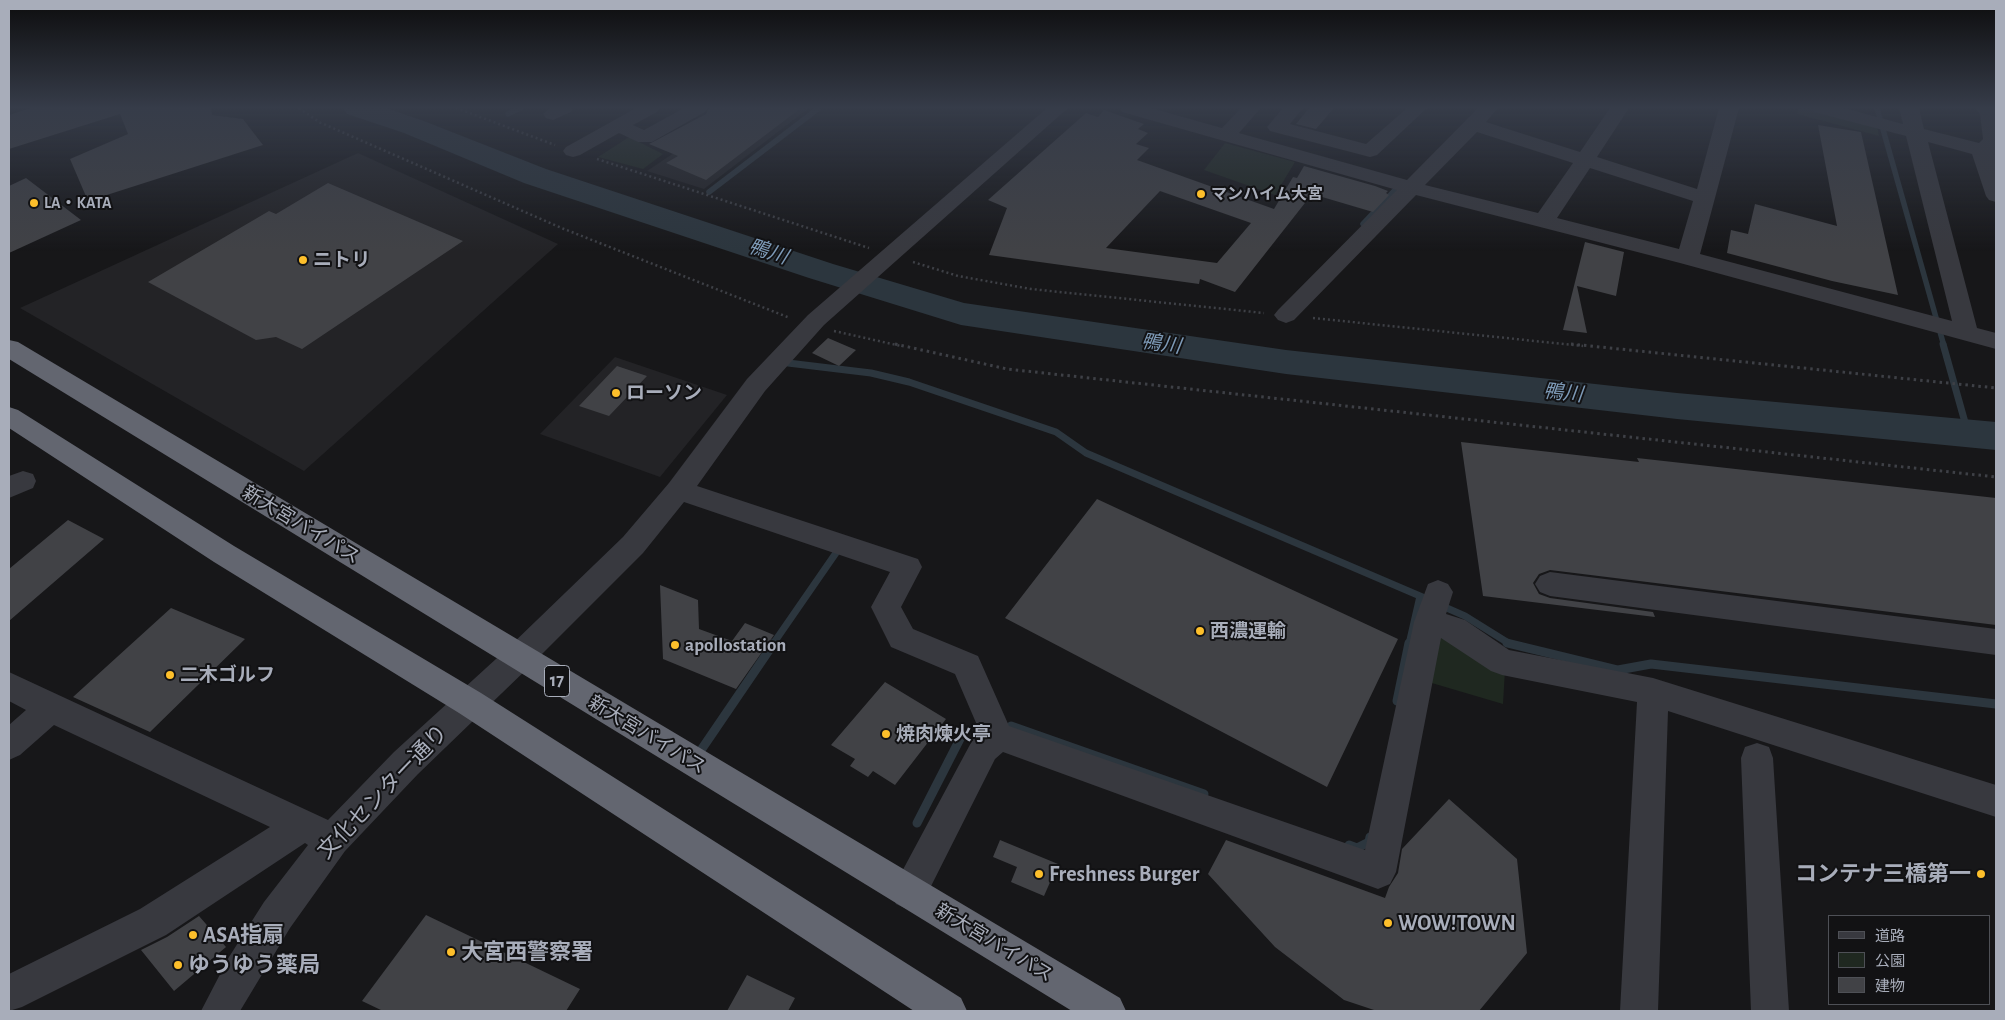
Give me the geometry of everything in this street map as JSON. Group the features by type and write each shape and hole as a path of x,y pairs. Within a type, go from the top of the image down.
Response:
{"highway":[{"name":"新大宮バイパス","path":"9,348 519,658 1107,1011"},
{"path":"9,416 224,554 470,704 948,1011"}],"street":[{"name":"文化センター通り","path":"220,1011 242,970 277,915 318,832 406,763 519,658 632,545 679,490 756,386 813,323 1004,156"},
{"path":"1299,156 1410,187 1688,258 1996,342"},
{"path":"1286,315 1441,156"},
{"path":"1575,156 1705,198"},
{"path":"1544,221 1588,156"},
{"path":"1688,258 1716,156"},
{"path":"1921,156 1967,334"},
{"path":"1983,156 1996,196"},
{"path":"679,490 908,567 886,607 902,638 967,665 998,736 1378,872 1434,607 1454,629 1502,662 1653,692 1996,801"},
{"path":"1550,584 1996,642"},
{"path":"9,685 51,708 318,832"},
{"path":"1639,1011 1653,692"},
{"path":"9,745 51,708"},
{"path":"909,892 984,749 998,736"},
{"path":"1757,758 1770,1011"},
{"path":"9,994 153,922 318,832"}],"path":[{"path":"396,156 564,229 813,323 1007,369 1996,477"},
{"path":"587,156 887,257 988,282 1031,289 1996,388"}],"shaded area":[{"path":"352,156 364,156 558,244 304,471 20,308"},
{"path":"670,156 747,156 704,189 647,171"},
{"path":"615,357 727,395 660,477 540,434"}],"green space":[{"path":"600,156 661,156 643,169 598,157"},
{"path":"1215,156 1271,156 1295,162 1275,195 1204,170"},
{"path":"1434,627 1505,670 1503,704 1425,681"}],"building":[{"path":"78,156 230,156 88,201 70,159"},
{"path":"678,156 738,156 706,180 666,163"},
{"path":"1038,156 1141,156 1137,160 1274,209 1293,177 1297,178 1304,166 1375,186 1388,191 1386,193 1389,195 1373,212 1312,194 1235,292 1200,279 1199,284 989,255 1007,208 988,200","holes":["1160,191 1251,223 1217,263 1106,248"]},
{"path":"1824,156 1866,156 1898,295 1832,281 1727,253 1731,230 1748,234 1755,204 1837,226"},
{"name":"LA・KATA","path":"26,178 81,220 9,253 9,186"},
{"path":"328,183 463,241 302,349 276,337 256,340 148,282 269,211 276,214"},
{"path":"1585,242 1624,252 1616,296 1577,286 1587,333 1563,330"},
{"path":"828,338 856,350 839,366 812,353"},
{"path":"617,366 647,376 609,416 579,406"},
{"path":"1461,442 1639,462 1637,458 1996,498 1996,625 1550,570 1539,574 1533,583 1539,594 1550,598 1653,612 1655,617 1483,596"},
{"path":"1097,499 1398,639 1327,787 1005,618"},
{"path":"68,520 104,539 9,621 9,569"},
{"path":"660,585 698,600 699,629 732,641 745,623 774,635 736,689 663,659"},
{"path":"171,608 245,639 150,732 73,697"},
{"path":"885,682 946,719 895,785 873,771 868,777 850,766 855,759 831,745"},
{"name":"WOW!TOWN","path":"1449,799 1517,859 1527,953 1479,1011 1377,1011 1344,1000 1275,947 1208,874 1226,840 1385,898 1389,887 1398,873 1402,849"},
{"path":"1000,840 1058,864 1044,896 1011,882 1017,867 993,857"},
{"name":"大宮西警察署","path":"426,915 580,989 566,1011 383,1011 362,1001"},
{"path":"199,916 226,947 174,991 141,950 167,937"},
{"path":"747,975 795,998 788,1011 727,1011"}],"waterway":[{"name":"鴨川","path":"485,156 535,176 821,271 961,314 1286,362 1677,406 1996,436"},
{"path":"709,192 757,156"},
{"path":"1890,156 1944,346"},
{"path":"1363,224 1397,188"},
{"path":"1943,344 1968,433"},
{"path":"788,363 871,373 909,382 1056,432 1086,453 1420,596"},
{"path":"773,644 838,550"},
{"path":"1409,644 1420,596"},
{"path":"1420,596 1431,601"},
{"path":"1440,605 1465,616 1509,644"},
{"path":"697,756 774,643"},
{"path":"1397,701 1409,643"},
{"path":"1509,644 1618,670 1651,664 1996,704"},
{"path":"1011,726 1204,794"},
{"path":"917,823 962,735"},
{"path":"1349,845 1357,848 1369,842 1370,837"}],"place":[{"name":"マンハイム大宮","path":"1201,194"},
{"name":"LA・KATA","path":"34,203"},
{"name":"ニトリ","path":"303,260"},
{"name":"ローソン","path":"616,393"},
{"name":"西濃運輸","path":"1200,631"},
{"name":"apollostation","path":"675,645"},
{"name":"二木ゴルフ","path":"170,675"},
{"name":"焼肉煉火亭","path":"886,734"},
{"name":"Freshness Burger","path":"1039,874"},
{"name":"コンテナ三橋第一","path":"1981,874"},
{"name":"WOW!TOWN","path":"1388,923"},
{"name":"ASA指扇","path":"193,935"},
{"name":"大宮西警察署","path":"451,952"},
{"name":"ゆうゆう薬局","path":"178,965"}]}
